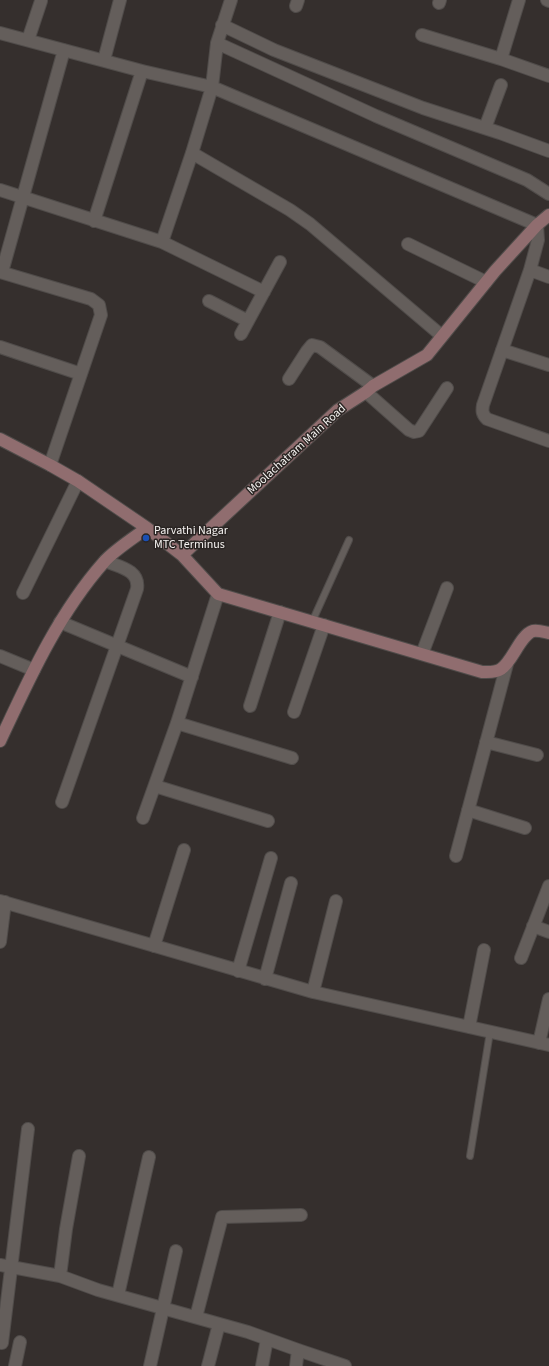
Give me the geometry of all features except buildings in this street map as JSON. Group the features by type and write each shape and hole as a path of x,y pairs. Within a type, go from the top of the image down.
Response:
{"street":[{"path":"104,60 120,0"},
{"path":"162,242 192,154 212,87 216,43 231,0"},
{"path":"501,59 519,0"},
{"path":"28,40 41,1"},
{"path":"222,25 274,50 423,108 549,151"},
{"path":"0,33 142,71 212,87 537,225 538,240 530,270 482,405 482,411 483,416 487,418 549,441"},
{"path":"422,35 501,59 549,76"},
{"path":"216,43 376,116 527,180 549,194"},
{"path":"50,465 101,315 98,305 91,299 1,272 64,50"},
{"path":"94,221 142,71"},
{"path":"485,128 501,85"},
{"path":"192,154 284,206 310,224 442,336"},
{"path":"0,190 162,242 264,292"},
{"name":"Moolachatram Main Road","path":"182,555 338,410 369,389 427,354 486,282 537,225 549,215"},
{"path":"408,244 486,282"},
{"path":"241,334 280,262"},
{"path":"530,270 549,277"},
{"path":"209,301 248,321"},
{"path":"289,379 312,345 320,347 369,389 409,430 414,432 419,431 447,388"},
{"path":"0,348 81,374"},
{"path":"502,350 549,365"},
{"path":"0,439 78,481 147,528 182,555 218,594 482,672 493,672 500,670 507,664 527,634 534,631 549,633"},
{"path":"23,593 78,481"},
{"path":"1,735 60,622 77,596 105,561 147,528"},
{"path":"62,802 137,589 138,581 134,574 105,561"},
{"path":"422,654 447,588"},
{"path":"143,818 177,723 218,594"},
{"path":"250,706 280,612"},
{"path":"60,622 192,677"},
{"path":"294,712 318,624"},
{"path":"0,656 34,670"},
{"path":"456,856 507,664"},
{"path":"177,723 292,758"},
{"path":"486,742 537,755"},
{"path":"154,786 268,821"},
{"path":"468,810 525,828"},
{"path":"154,946 184,850"},
{"path":"238,971 271,858"},
{"path":"265,979 291,883"},
{"path":"521,958 549,888"},
{"path":"0,942 3,901 313,992 544,1044 549,999"},
{"path":"313,992 336,901"},
{"path":"533,926 549,932"},
{"path":"469,1027 484,950"},
{"path":"2,1343 6,1266 28,1129"},
{"path":"60,1276 79,1156"},
{"path":"118,1295 149,1157"},
{"path":"196,1317 222,1217 301,1215"},
{"path":"150,1366 176,1252"},
{"path":"6,1266 60,1276 98,1290 267,1338 345,1366"},
{"path":"208,1366 219,1324"},
{"path":"262,1366 267,1338"},
{"path":"15,1366 20,1342"},
{"path":"296,1366 298,1350"}],"lane":[{"path":"318,624 349,540"},
{"path":"470,1156 490,1032"}],"place":[{"name":"Parvathi Nagar MTC Terminus","path":"146,538"}]}
